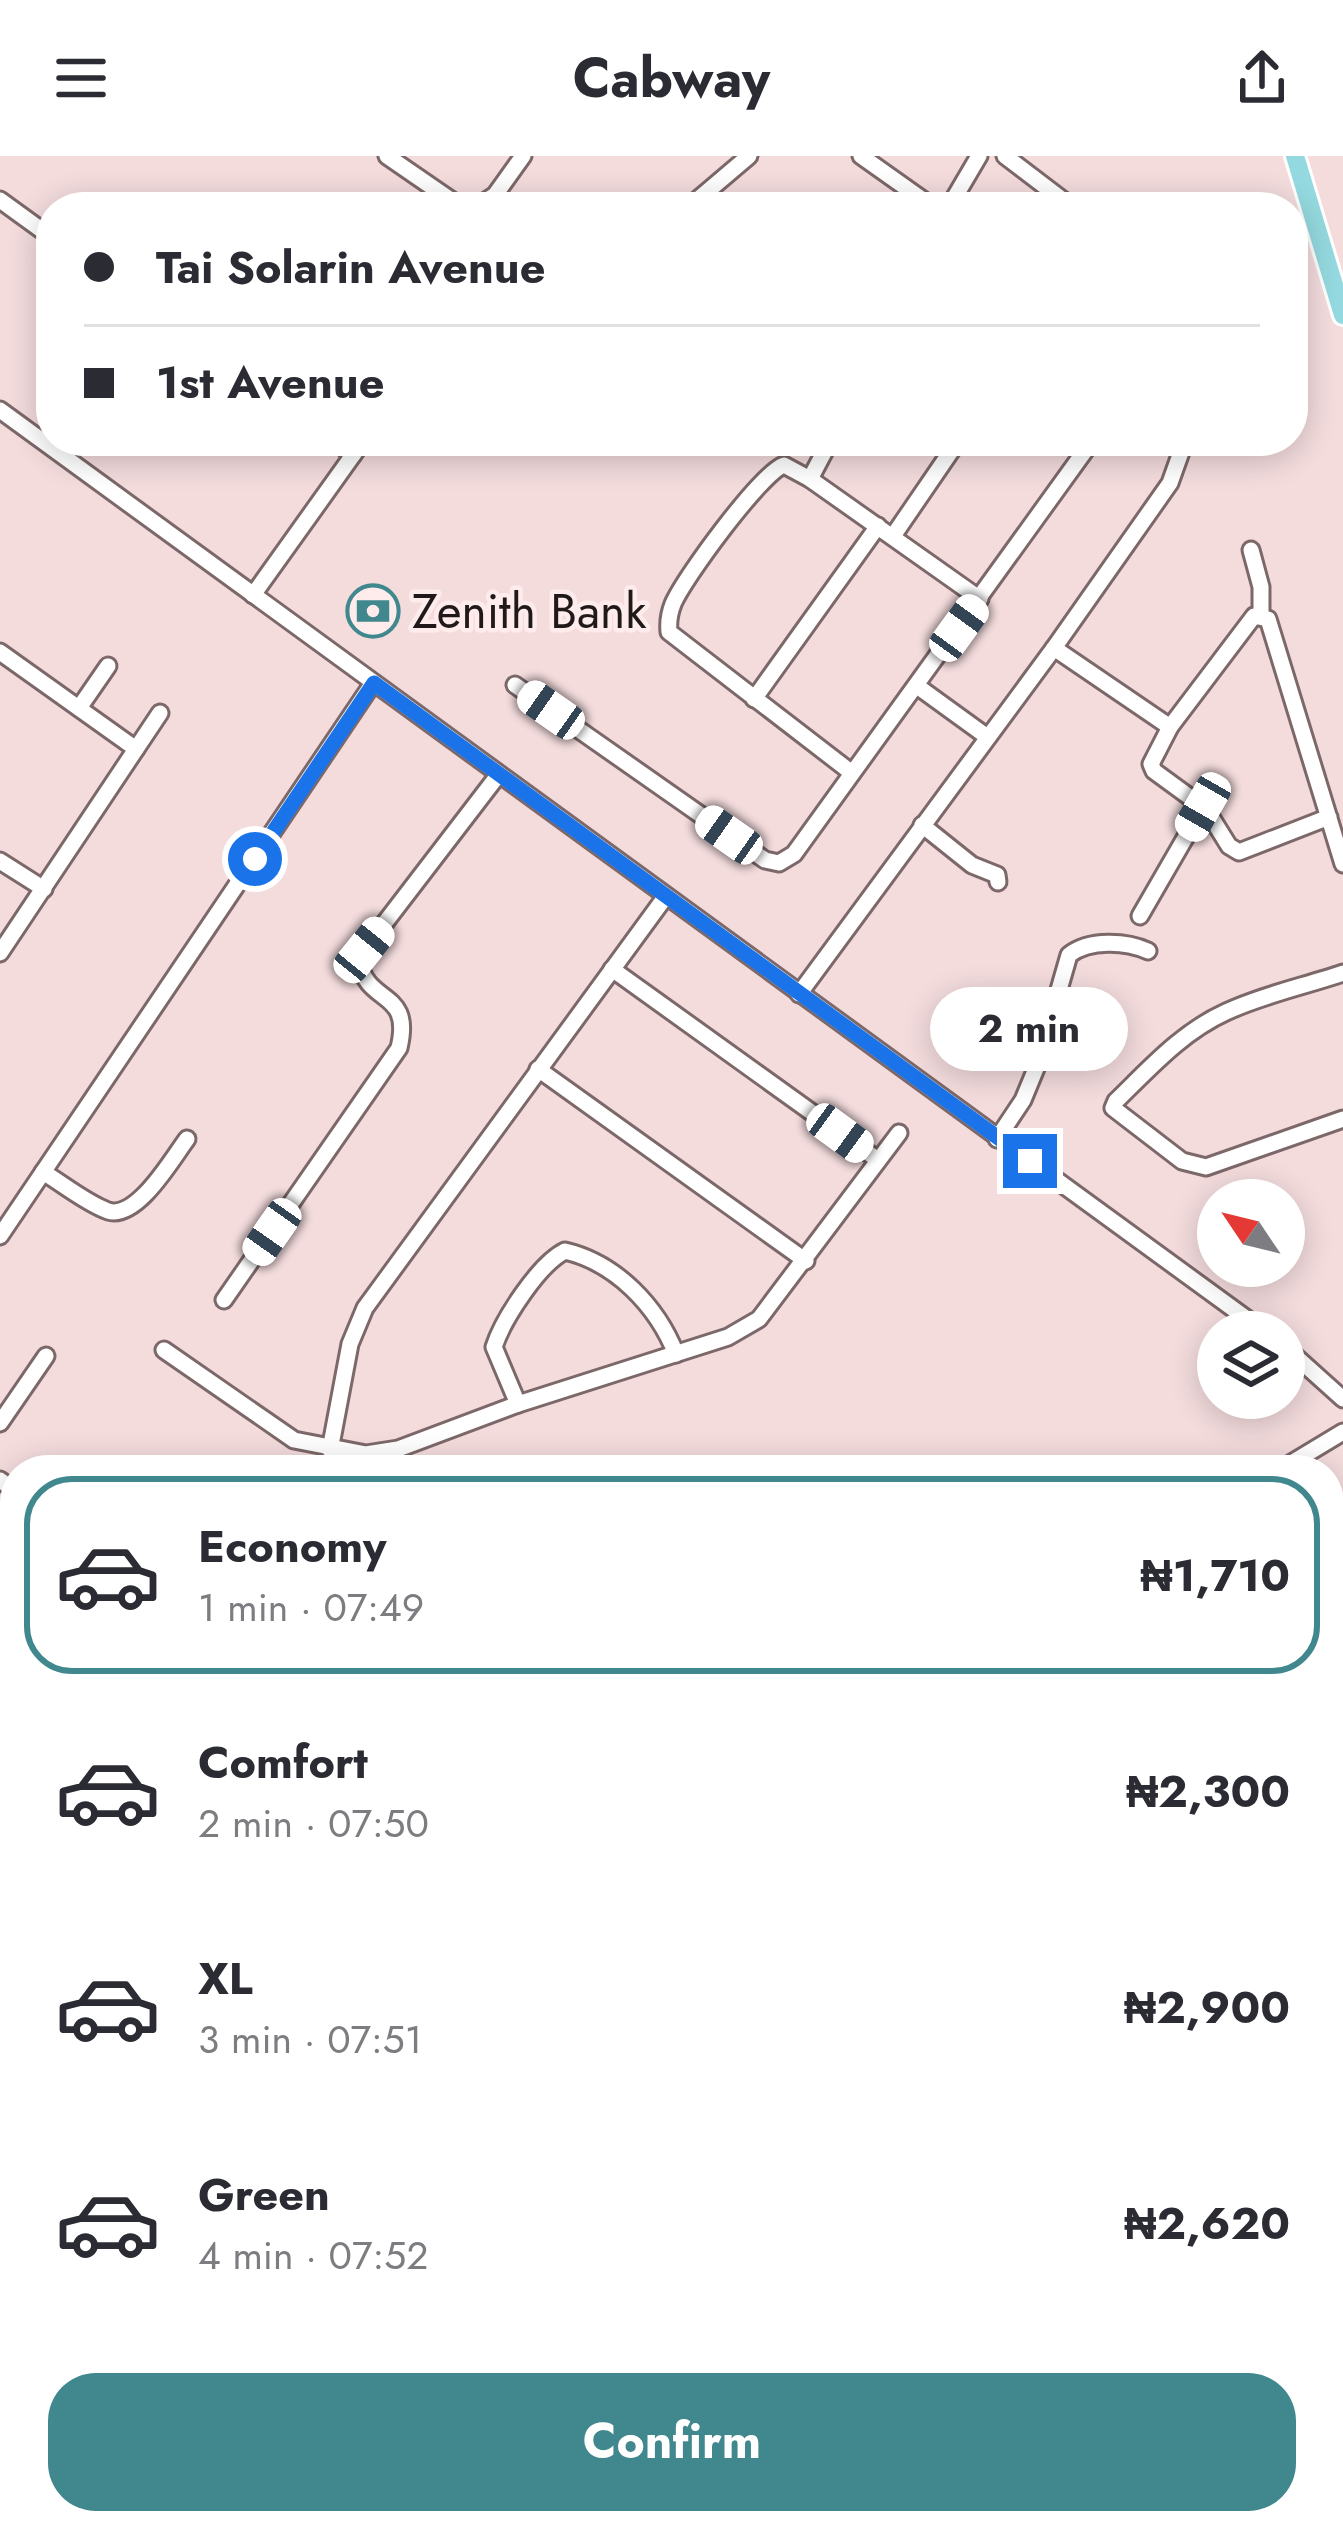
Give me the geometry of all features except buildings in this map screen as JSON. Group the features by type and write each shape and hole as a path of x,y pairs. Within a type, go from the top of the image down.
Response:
{"main road":[{"path":"1295,156 1306,192"},
{"path":"1308,199 1343,315"}],"street":[{"path":"387,156 439,192"},
{"path":"497,192 523,156"},
{"path":"707,192 749,156"},
{"path":"861,156 912,192"},
{"path":"958,192 979,156"},
{"path":"1005,156 1052,192"},
{"path":"0,200 36,226"},
{"path":"0,410 36,436"},
{"path":"63,456 1236,1311"},
{"path":"253,596 352,456"},
{"path":"810,478 822,456"},
{"path":"754,699 946,456"},
{"path":"515,685 765,860 779,863 794,854 1081,456"},
{"path":"799,994 1054,648 1170,483 1180,456"},
{"path":"852,773 669,632 674,602 705,555 767,476 784,465 810,478 980,599"},
{"path":"1251,550 1261,587 1261,614"},
{"path":"1261,614 1248,620 1170,727 1153,757 1154,771 1203,807 1238,852 1329,817"},
{"path":"1261,614 1268,619 1343,864"},
{"path":"1054,648 1170,727"},
{"path":"0,652 136,749"},
{"path":"79,709 108,666"},
{"path":"0,1236 374,683"},
{"path":"916,686 986,736"},
{"path":"0,953 160,712"},
{"path":"224,1300 399,1048 400,1010 365,979 359,962 364,950 499,775"},
{"path":"1140,916 1203,807"},
{"path":"922,825 972,865 997,875 998,882"},
{"path":"0,861 44,889"},
{"path":"330,1450 356,1324 666,896"},
{"path":"998,1139 1023,1100 1037,1066 1069,955 1076,948 1126,941 1148,951"},
{"path":"612,969 878,1160"},
{"path":"1343,973 1227,1011 1204,1024 1176,1043 1113,1108 1182,1161 1206,1168 1343,1119"},
{"path":"538,1069 806,1261"},
{"path":"164,1350 294,1439 366,1454 398,1449 518,1404 728,1337 759,1319 899,1133"},
{"path":"43,1172 109,1211 123,1212 140,1200 187,1138"},
{"path":"518,1404 494,1347 549,1259 565,1251 584,1256 649,1302 664,1322 676,1354"},
{"path":"0,1423 46,1356"},
{"path":"1305,1365 1343,1399"},
{"path":"1305,1455 1343,1432"}],"place":[{"name":"Zenith Bank","path":"373,611"}],"route":[{"path":"255,859 374,683 1030,1161"}]}
